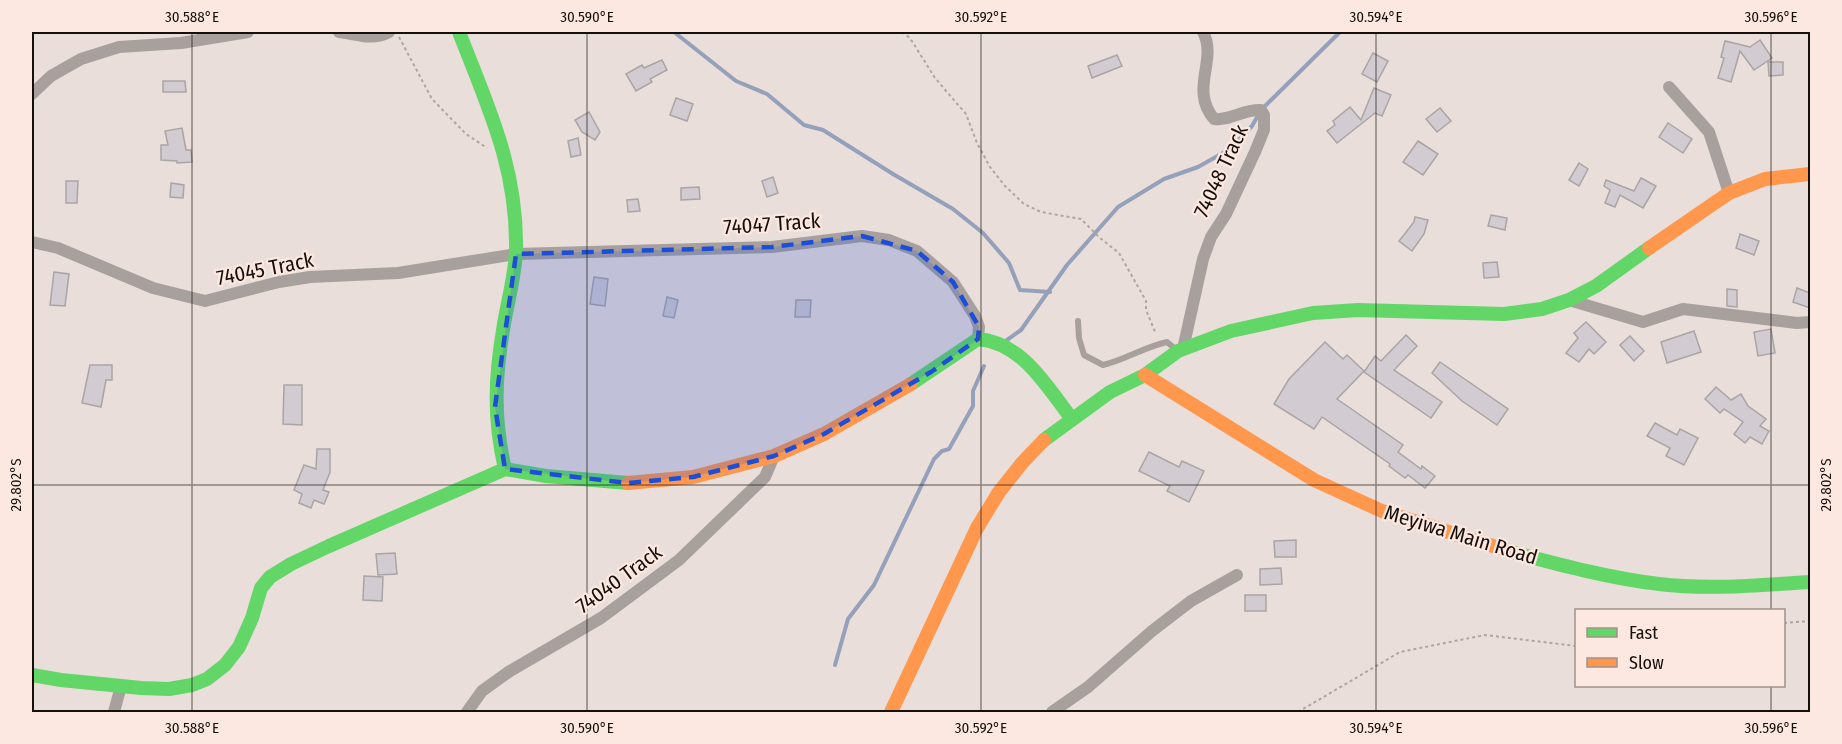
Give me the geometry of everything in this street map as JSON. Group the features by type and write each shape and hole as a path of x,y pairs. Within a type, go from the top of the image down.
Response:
{"street":[{"path":"32,94 51,76 81,59 119,47 181,43 248,32"},
{"path":"339,32 372,37 389,32"},
{"path":"459,32 474,67 507,161 515,204 516,254 501,340 495,407 498,439 505,469"},
{"name":"74048 Track","path":"1181,350 1203,260 1211,237 1226,214 1264,130 1261,110 1249,110 1223,120 1214,119 1207,110 1204,103 1203,75 1209,49 1203,32"},
{"path":"1669,87 1709,132 1729,193"},
{"path":"891,712 976,528 999,492 1022,463 1045,439 1072,419 1110,393 1145,375 1181,350 1231,331 1313,313 1358,310 1504,314 1542,309 1569,300 1596,286 1729,193 1765,179 1810,174"},
{"name":"74047 Track","path":"516,254 772,247 862,236 889,240 917,251 953,282 975,316 984,340"},
{"name":"74045 Track","path":"32,242 58,248 153,288 205,301 279,282 310,277 398,273 516,254"},
{"path":"1569,300 1643,322 1683,309 1797,323 1810,322"},
{"path":"32,675 61,680 169,689 192,685 207,679 225,665 238,647 252,618 261,588 270,577 328,546 505,469 546,476 628,483 693,477 774,456 824,434 879,404 984,340 1013,351 1034,369 1072,419"},
{"name":"Meyiwa Main Road","path":"1145,375 1314,480 1382,511 1463,538 1569,568 1660,584 1722,587 1810,582"},
{"name":"74040 Track","path":"467,712 482,691 510,671 601,618 679,560 765,477 774,456"},
{"path":"1052,712 1088,687 1152,631 1191,601 1237,575"},
{"path":"114,712 121,686"}],"lane":[{"path":"1078,321 1079,338 1084,355 1103,365 1119,361 1160,343 1167,342 1181,350"}],"path":[{"path":"397,32 432,99 466,134 507,161"},
{"path":"902,32 910,38 935,78 966,114 977,143 990,167 1005,186 1024,204 1041,212 1081,219 1119,253 1146,301 1146,310 1160,343"},
{"path":"1785,623 1810,621"},
{"path":"1298,712 1400,652 1485,635 1575,646"}],"highlighted area":[{"path":"862,236 917,251 953,282 979,327 978,339 931,372 824,434 774,456 693,477 628,483 505,469 495,407 516,254 772,247"}],"building":[{"path":"1760,40 1772,58 1754,70 1740,51 1731,82 1718,78 1724,58 1721,57 1725,41 1750,47"},
{"path":"1373,53 1388,61 1377,82 1362,74"},
{"path":"1117,55 1122,66 1092,78 1088,66"},
{"path":"662,60 667,70 650,79 652,82 636,91 626,74 642,65 644,68"},
{"path":"1768,62 1783,62 1783,75 1769,76"},
{"path":"163,81 185,81 186,92 163,92"},
{"path":"1374,88 1391,95 1382,116 1375,113 1337,143 1327,131 1335,125 1333,121 1350,107 1361,120"},
{"path":"676,98 693,104 687,121 670,115"},
{"path":"1440,108 1451,121 1437,132 1426,119"},
{"path":"589,112 600,132 595,140 582,132 575,120"},
{"path":"1668,123 1692,139 1683,153 1659,137"},
{"path":"182,128 186,150 191,150 192,162 177,163 177,161 161,160 161,145 168,145 165,131"},
{"path":"578,138 581,155 571,157 568,141"},
{"path":"1418,141 1438,154 1423,175 1403,162"},
{"path":"1579,163 1588,169 1579,186 1569,180"},
{"path":"773,177 778,193 767,197 762,181"},
{"path":"1641,178 1656,186 1643,208 1620,195 1615,207 1605,203 1610,190 1604,186 1606,180 1634,191"},
{"path":"66,181 78,181 77,203 66,203"},
{"path":"171,183 184,185 183,198 170,197"},
{"path":"699,187 700,199 681,200 681,188"},
{"path":"638,199 640,211 628,212 627,200"},
{"path":"1491,215 1507,218 1505,230 1488,226"},
{"path":"1415,217 1428,220 1424,234 1412,251 1399,241 1414,222"},
{"path":"1740,234 1759,241 1754,255 1736,248"},
{"path":"1497,262 1499,277 1484,278 1483,263"},
{"path":"54,272 69,274 65,306 50,305"},
{"path":"594,277 608,279 605,306 590,304"},
{"path":"1797,288 1810,293 1810,308 1793,302"},
{"path":"1727,289 1737,290 1737,307 1727,306"},
{"path":"667,297 678,300 674,318 663,316"},
{"path":"796,300 811,300 810,317 795,317"},
{"path":"1586,322 1606,342 1594,354 1589,349 1579,362 1566,353 1578,338 1574,333"},
{"path":"1771,329 1775,353 1758,356 1754,332"},
{"path":"1694,331 1701,352 1667,363 1661,342"},
{"path":"1406,335 1417,346 1394,370 1442,402 1431,418 1364,372 1375,356 1381,361"},
{"path":"1630,336 1644,351 1634,361 1620,345"},
{"path":"1325,342 1343,359 1347,355 1364,371 1337,399 1403,445 1398,452 1435,476 1425,488 1408,475 1405,478 1389,466 1390,464 1322,417 1314,429 1274,404 1289,379"},
{"path":"1440,362 1508,409 1497,425 1462,401 1432,373"},
{"path":"90,365 112,365 112,380 106,380 101,407 82,403"},
{"path":"284,385 302,385 302,425 283,424"},
{"path":"1716,387 1731,400 1741,394 1748,406 1766,419 1760,426 1769,431 1762,444 1750,437 1745,443 1734,434 1743,422 1724,409 1720,413 1705,399"},
{"path":"1655,423 1677,435 1680,429 1698,438 1684,465 1666,456 1670,448 1647,436"},
{"path":"317,449 330,449 330,472 323,490 329,492 324,504 314,500 311,508 299,503 302,494 294,490 304,465 316,469"},
{"path":"1149,452 1179,467 1182,461 1204,471 1189,502 1167,491 1170,486 1139,471"},
{"path":"1296,540 1296,557 1275,557 1274,541"},
{"path":"395,553 397,574 378,575 376,554"},
{"path":"1281,568 1282,584 1260,585 1260,569"},
{"path":"364,576 383,577 382,601 363,600"},
{"path":"1245,595 1266,595 1266,611 1245,611"}],"waterway":[{"path":"674,32 736,81 767,94 804,125 823,130 953,209 983,233 1009,263 1020,290 1050,292"},
{"path":"1007,340 1021,330 1067,265 1118,207 1164,179 1198,167 1230,149 1252,126 1261,110 1340,32"},
{"path":"835,665 848,619 874,585 934,459 942,451 949,449 973,406 973,391 984,366"}],"traffic: fast":[{"path":"459,32 499,139 512,193 516,252 497,379 497,414 505,469"},
{"path":"1044,440 1110,392 1145,375 1178,351 1231,331 1313,313 1358,310 1504,314 1542,309 1569,300 1596,286 1649,248"},
{"path":"911,384 978,339 994,342 1008,349 1032,368 1072,419"},
{"path":"32,675 141,688 169,689 192,685 207,679 225,665 239,647 252,618 261,588 270,577 329,546 505,469 546,476 628,483"},
{"path":"1512,552 1603,575 1678,586 1753,586 1810,582"}],"traffic: slow":[{"path":"1649,248 1729,193 1765,179 1810,174"},
{"path":"1145,375 1314,480 1382,511 1512,552"},
{"path":"628,483 693,477 774,456 824,434 911,384"},
{"path":"891,712 977,528 999,492 1044,440"}]}
